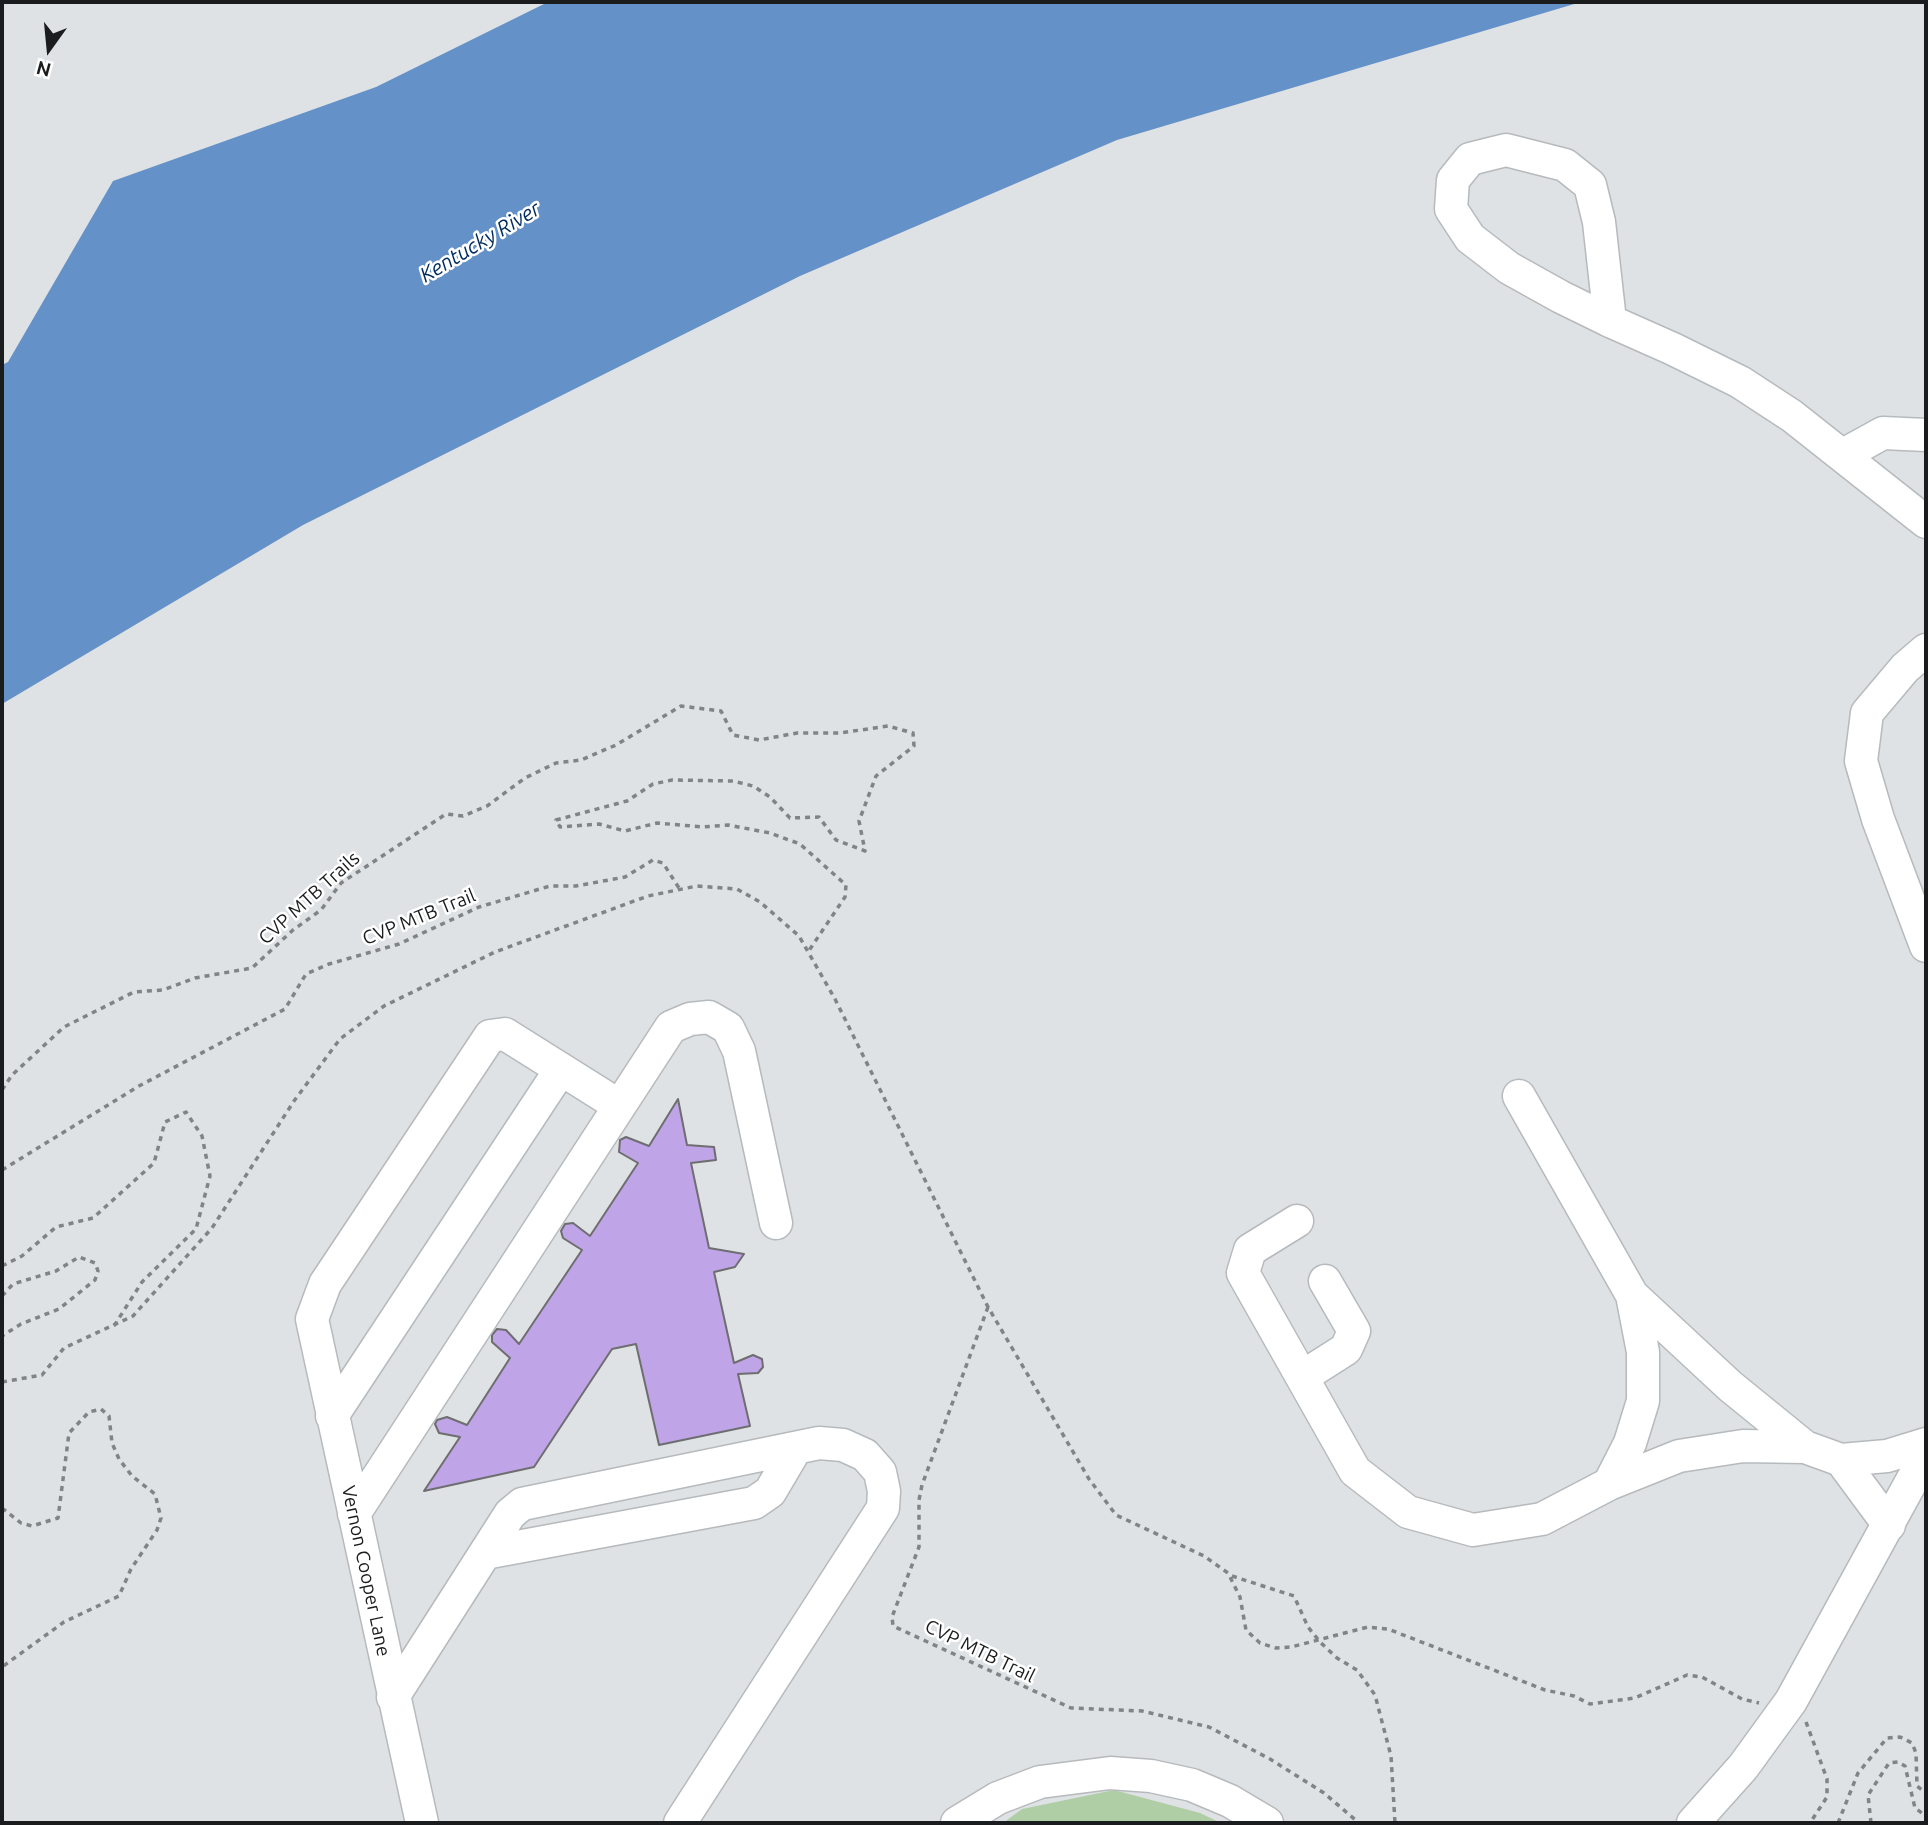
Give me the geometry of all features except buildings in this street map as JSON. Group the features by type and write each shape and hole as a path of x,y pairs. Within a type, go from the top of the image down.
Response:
{"street":[{"path":"1610,321 1599,222 1590,185 1565,165 1506,150 1470,159 1453,180 1451,209 1471,238 1509,268 1610,321 1740,382 1792,416 1926,522"},
{"path":"1843,455 1883,433 1926,435"},
{"path":"1926,650 1905,668 1867,713 1861,761 1878,819 1926,946"},
{"path":"354,1514 671,1027 690,1019 709,1017 728,1028 739,1051 776,1223"},
{"name":"Vernon Cooper Lane","path":"422,1823 312,1319 325,1284 490,1036 505,1034 561,1069"},
{"path":"332,1416 561,1069 618,1105"},
{"path":"1519,1096 1632,1295 1730,1386 1804,1447 1841,1461 1887,1456 1926,1444"},
{"path":"1297,1220 1250,1250 1244,1273 1354,1471 1408,1512 1473,1530 1542,1519 1609,1484 1679,1456 1743,1446 1804,1447"},
{"path":"1302,1377 1346,1349 1354,1331 1325,1282"},
{"path":"1609,1484 1630,1443 1643,1401 1643,1352 1632,1295"},
{"path":"393,1697 510,1514 522,1504 819,1443 843,1445 865,1455 880,1472 884,1491 883,1508 680,1823"},
{"path":"485,1553 754,1503 770,1492 796,1448"},
{"path":"1693,1823 1743,1767 1791,1702 1926,1455"},
{"path":"1841,1461 1889,1525"},
{"path":"957,1823 998,1798 1040,1782 1111,1773 1151,1776 1192,1785 1230,1801 1267,1823"}],"path":[{"name":"CVP MTB Trails","path":"2,1090 12,1075 64,1027 134,992 163,990 195,978 252,968 293,930 321,911 341,883 446,814 463,816 487,806 525,778 556,763 581,760 615,745 681,706 721,711 733,735 759,740 797,733 841,733 888,726 913,733 914,746 876,776 859,821 865,851 836,840 819,817 790,818 770,797 753,786 733,781 672,780 653,784 627,801 556,820 560,827 599,824 625,831 657,823 704,827 728,825 770,833 800,844 846,886 845,897 808,952"},
{"name":"CVP MTB Trail","path":"2,1170 139,1086 285,1009 306,974 329,964 399,943 480,907 550,886 576,886 625,877 653,860 663,863 679,888"},
{"path":"2,1382 42,1375 64,1348 133,1316 212,1228 294,1101 340,1039 384,1006 495,953 648,895 679,888 712,885 737,889 786,922 808,952 913,1153 988,1307 1089,1479 1116,1516 1204,1556 1230,1576 1294,1596 1308,1627 1320,1642 1336,1658 1357,1670 1376,1695 1391,1756 1395,1823"},
{"path":"2,1266 22,1256 56,1227 93,1217 154,1163 165,1122 186,1112 202,1136 210,1175 196,1229 142,1282 113,1327"},
{"path":"2,1296 13,1284 56,1271 79,1257 96,1263 98,1271 95,1280 59,1309 21,1324 2,1336"},
{"name":"CVP MTB Trail","path":"988,1307 922,1485 919,1500 919,1547 892,1617 893,1626 1071,1708 1142,1711 1209,1727 1270,1759 1324,1793 1359,1823"},
{"path":"2,1508 21,1523 32,1525 58,1518 69,1433 89,1412 101,1409 109,1416 112,1443 119,1459 132,1476 155,1494 161,1518 157,1531 131,1569 119,1596 64,1622 2,1667"},
{"path":"1230,1576 1240,1597 1246,1630 1259,1643 1276,1648 1320,1642 1368,1627 1388,1629 1545,1690 1574,1696 1590,1704 1635,1698 1687,1675 1702,1676 1742,1699 1761,1704"},
{"path":"1804,1719 1809,1726 1827,1779 1827,1797 1810,1823"},
{"path":"1838,1823 1858,1773 1886,1738 1900,1737 1912,1743 1916,1753 1917,1786 1922,1790 1926,1787"},
{"path":"1871,1823 1867,1795 1889,1763 1898,1762 1905,1766 1915,1808 1926,1816"}],"green space":[{"path":"1114,1790 1200,1813 1221,1823 1003,1823 1022,1809"}],"water":[{"name":"Kentucky River","path":"548,2 1581,2 1117,140 800,276 303,525 2,704 2,365 8,362 113,181 376,87"}]}
